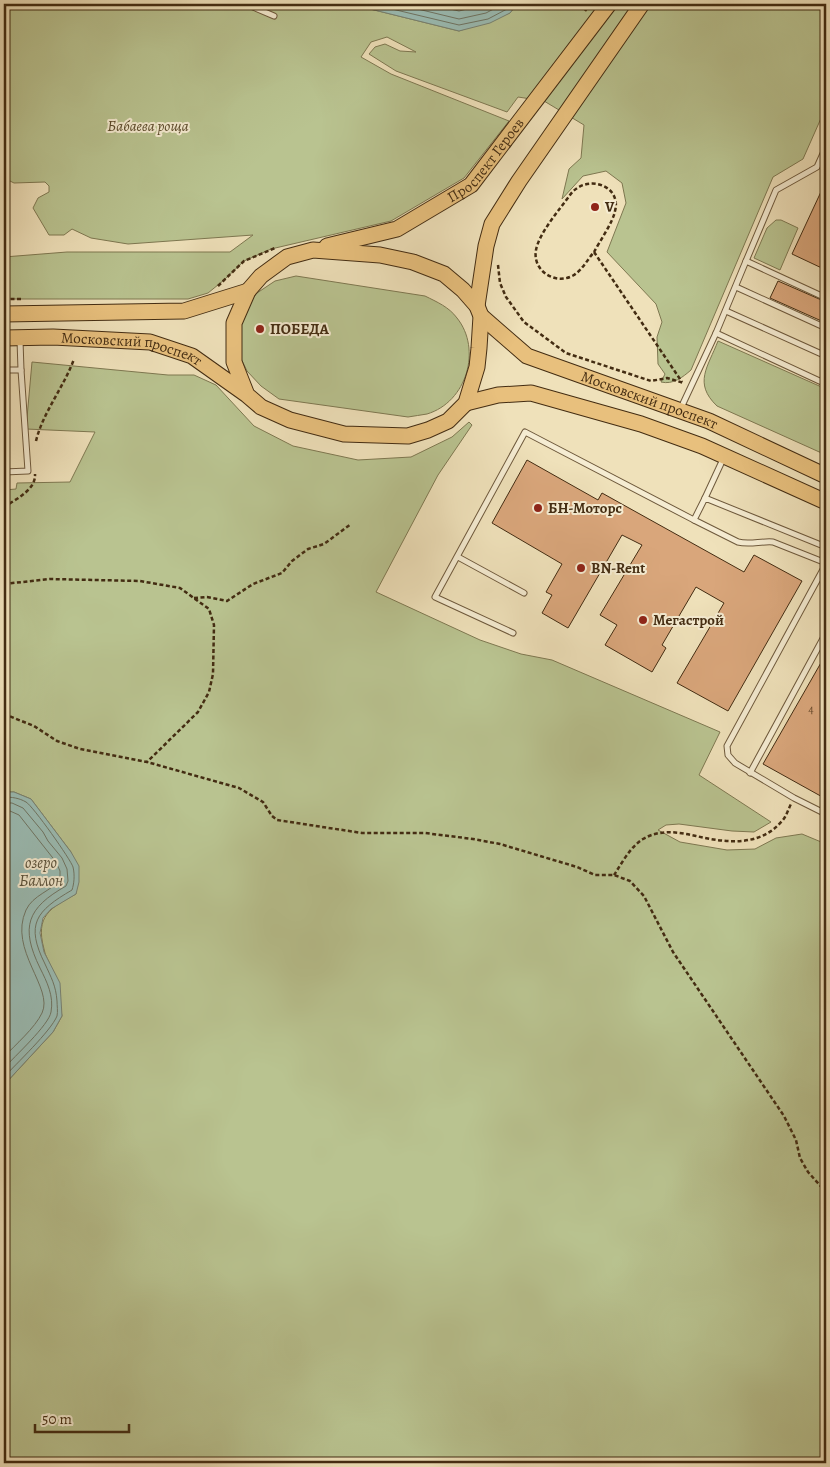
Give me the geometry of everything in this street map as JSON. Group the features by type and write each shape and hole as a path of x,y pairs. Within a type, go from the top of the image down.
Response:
{"main road":[{"name":"Проспект Героев","path":"248,291 261,276 287,257 397,229 471,185 609,4"},
{"path":"466,403 479,348 479,311 486,246 492,224 524,173 642,4"},
{"name":"Московский проспект","path":"313,250 380,255 413,262 444,274 463,290 479,311 527,356 709,421 826,476"},
{"name":"Московский проспект","path":"4,314 184,311 248,291"},
{"path":"247,395 234,362 234,323 248,291"},
{"name":"Московский проспект","path":"4,338 53,337 150,342 192,356 261,407 290,420 344,434 408,436 448,421 466,403 498,394 531,393 642,424 724,456 826,502"}],"lane":[{"path":"246,4 274,16"},
{"path":"680,410 716,334 776,190 817,167 826,147"},
{"path":"746,261 826,298"},
{"path":"736,287 826,328"},
{"path":"726,310 826,356"},
{"path":"716,334 826,384"},
{"path":"4,472 28,471 20,338"},
{"path":"4,370 21,370"},
{"path":"513,633 435,597 525,432 738,542 744,544 764,541 773,542 826,563 727,746 728,755 734,763 794,798 826,814"},
{"path":"694,520 724,456"},
{"path":"705,498 826,547"},
{"path":"458,557 524,593"},
{"path":"750,773 826,633"}],"path":[{"path":"595,183 604,185 611,191 616,211 594,252 573,275 562,277 549,276 540,270 536,261 536,250 541,237 575,188 584,184 595,183"},
{"path":"594,252 682,383"},
{"path":"497,258 500,283 506,297 524,322 566,352 651,381 667,378 691,386"},
{"path":"34,448 37,434 50,404 68,375 74,359"},
{"path":"4,507 21,496 33,485 36,478 35,468"},
{"path":"193,598 207,597 227,601 253,584 282,573 292,561 308,549 324,544 351,524"},
{"path":"4,584 50,579 140,581 180,588 209,609 214,625 213,674 209,692 198,712 147,762"},
{"path":"4,714 34,726 57,741 80,748 147,762 239,788 263,802 272,816 278,820 362,832 425,833 473,839 500,844 596,875 614,875 630,881 644,896 673,952 784,1116 796,1140 800,1158 808,1172 826,1192"},
{"path":"614,875 631,850 643,840 657,834 678,832 736,842 756,840 771,832 784,820 794,798"}],"green space":[{"name":"Бабаева роща","path":"4,4 350,4 459,31 510,13 517,4 826,4 826,107 803,159 773,177 691,370 678,380 665,383 661,382 665,374 658,364 657,337 662,322 656,304 607,252 626,203 622,183 606,171 583,176 562,199 569,169 581,158 584,125 544,101 518,97 507,112 396,71 369,54 375,47 385,44 400,51 416,52 387,37 371,42 361,57 391,74 509,121 464,178 391,221 271,249 244,261 208,293 188,299 4,299 4,257 67,252 230,252 253,235 128,244 91,238 72,229 64,235 49,235 33,208 38,198 49,192 49,186 45,182 14,183 4,178"},
{"path":"776,220 781,220 798,228 780,270 754,258 767,228"},
{"path":"296,276 425,296 447,308 454,314 465,331 468,344 469,359 461,387 441,408 427,414 408,417 279,399 261,386 247,371 238,352 238,330 244,309 257,293 275,281"},
{"path":"718,341 826,389 826,455 717,406 710,398 704,382 707,367"},
{"path":"32,362 168,375 194,375 216,385 254,426 293,446 358,460 411,457 452,437 469,422 472,425 438,475 376,592 480,640 521,654 552,660 720,732 699,775 771,822 754,832 679,824 666,825 658,830 680,842 727,850 755,849 776,838 802,834 826,844 826,1463 4,1463 4,1085 53,1032 62,1016 53,973 45,952 42,928 43,921 52,909 76,894 71,852 31,799 14,792 4,792 4,490 16,489 17,483 70,482 95,432 26,429"}],"water":[{"path":"350,4 517,4 510,13 490,23 459,31"},
{"name":"озеро Баллон","path":"4,792 14,792 31,799 71,852 79,866 79,882 76,894 51,909 43,918 40,933 44,952 60,983 62,1016 53,1032 4,1085"}],"building":[{"path":"826,181 826,270 792,254"},
{"path":"778,281 826,302 826,323 770,298"},
{"name":"Мегастрой","path":"527,460 598,500 602,493 744,572 754,555 802,581 728,711 677,683 724,603 696,587 662,645 666,648 652,672 605,645 617,625 600,615 642,545 622,535 568,628 542,613 552,595 546,592 562,564 492,523"},
{"path":"826,654 826,799 763,764"}],"place":[{"name":"V","path":"595,207"},
{"name":"ПОБЕДА","path":"260,329"},
{"name":"БН-Моторс","path":"538,508"},
{"name":"BN-Rent","path":"581,568"},
{"name":"Мегастрой","path":"643,620"}]}
